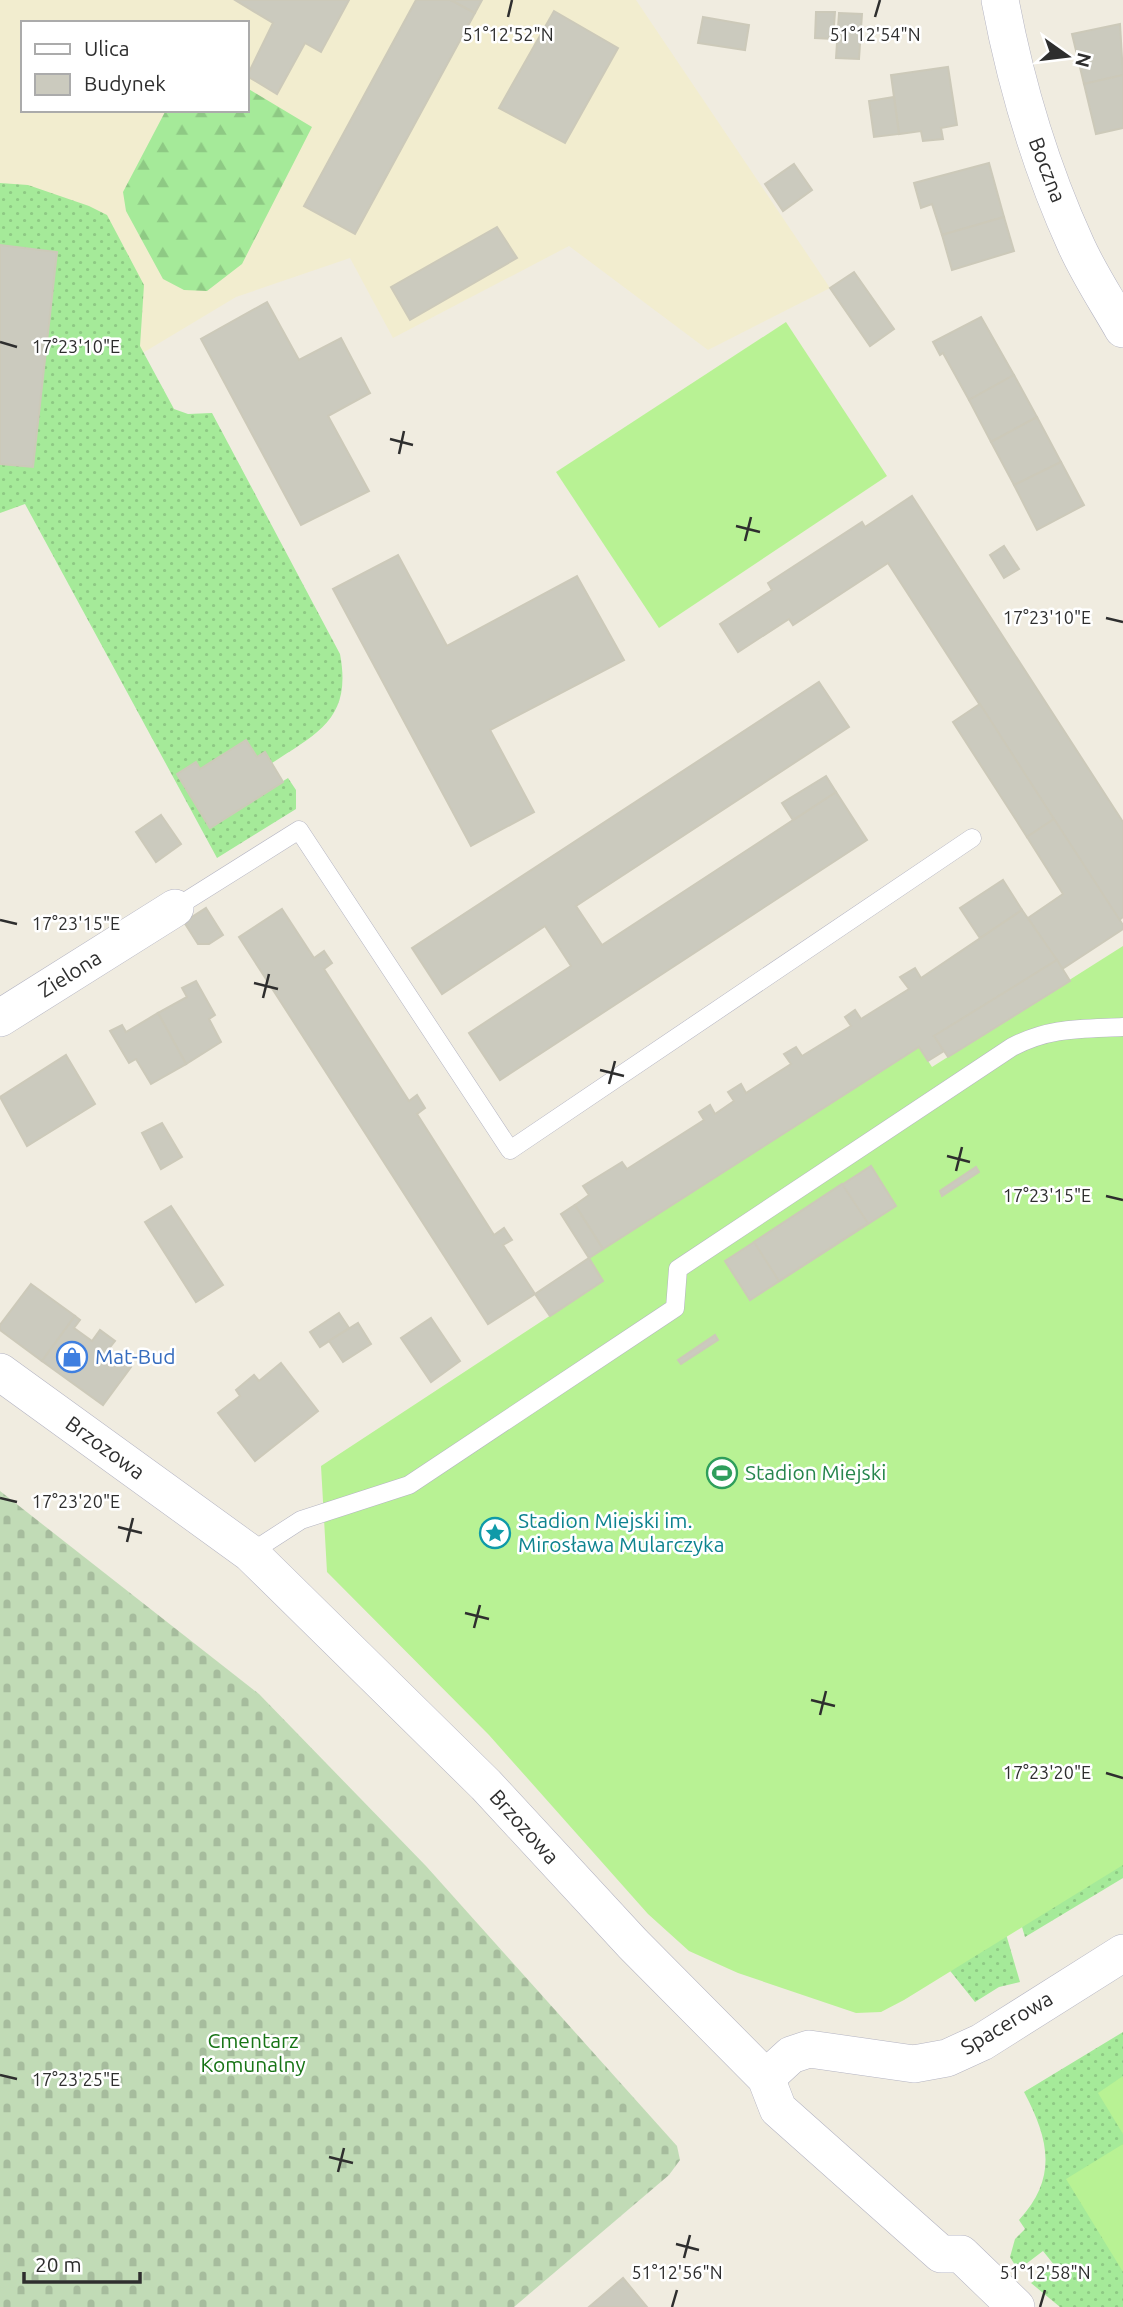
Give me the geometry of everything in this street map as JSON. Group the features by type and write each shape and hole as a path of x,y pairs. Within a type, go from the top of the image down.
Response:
{"street":[{"name":"Boczna","path":"1000,0 1014,74 1039,154 1077,246 1123,329"},
{"name":"Zielona","path":"0,1018 175,908"},
{"name":"Brzozowa","path":"0,1372 250,1553 486,1785 633,1944 766,2078 778,2109 941,2254 961,2254 1016,2307"},
{"name":"Spacerowa","path":"766,2078 791,2055 809,2049 914,2064 947,2058 982,2042 1123,1953"}],"lane":[{"path":"175,908 299,830 510,1150 972,838"},
{"path":"250,1553 301,1520 410,1485 433,1470 675,1308 678,1269 1012,1048 1036,1035 1057,1030 1123,1027"}],"shaded area":[{"path":"0,0 636,0 830,288 708,350 569,246 393,338 350,258 236,297 141,354 24,504 0,513"}],"green space":[{"path":"248,89 312,127 242,264 207,291 184,290 163,279 126,211 123,192 165,112 248,112"},
{"path":"0,183 28,185 107,215 144,285 140,346 174,409 188,414 212,413 340,654 341,694 336,708 328,721 304,742 272,763 265,752 257,757 246,740 200,769 196,762 210,827 288,778 296,790 296,809 217,858 25,504 0,513 0,463 33,467 57,252 0,245"},
{"path":"786,322 887,476 659,628 556,472"},
{"name":"Stadion Miejski","path":"1123,946 1123,1865 904,2000 881,2012 856,2013 738,1973 689,1951 648,1914 489,1735 327,1572 321,1466 603,1281 589,1258 919,1047 932,1067"},
{"name":"Cmentarz Komunalny","path":"0,1491 259,1694 426,1866 677,2146 680,2160 669,2175 514,2307 0,2307"},
{"path":"1123,1830 1123,1878 1025,1937 1022,1927"},
{"path":"1001,1917 1020,1982 999,1987 975,2002 935,1952"},
{"path":"1123,2032 1123,2307 1060,2307 1031,2283 1055,2266 1043,2251 1018,2270 1010,2257 1015,2239 1025,2229 1019,2220 1040,2189 1044,2173 1044,2142 1024,2092"},
{"path":"1123,2076 1123,2134 1098,2093"},
{"path":"1123,2144 1123,2272 1066,2179"}],"building":[{"path":"235,0 349,0 321,52 305,43 277,94 248,77 273,23"},
{"path":"416,0 451,0 475,13 355,234 304,206"},
{"path":"451,0 482,0 475,13"},
{"path":"554,11 618,48 565,143 499,108"},
{"path":"816,12 835,12 833,39 815,38"},
{"path":"839,13 862,14 859,59 836,58"},
{"path":"703,17 749,25 745,50 698,43"},
{"path":"1120,24 1123,75 1084,84 1072,34"},
{"path":"948,67 957,125 941,128 943,139 923,141 921,131 899,134 891,75"},
{"path":"1123,75 1123,128 1096,134 1084,84"},
{"path":"894,97 899,134 874,137 869,101"},
{"path":"989,163 1004,217 942,235 932,204 921,208 914,183"},
{"path":"794,164 812,190 783,211 765,184"},
{"path":"1004,217 1014,251 952,270 942,235"},
{"path":"497,227 517,258 410,320 391,287"},
{"path":"0,245 57,252 33,467 0,464"},
{"path":"854,272 894,329 870,346 830,288"},
{"path":"267,302 299,360 341,338 370,393 328,416 369,491 301,525 201,339"},
{"path":"981,317 1014,375 969,400 943,353 940,355 933,342"},
{"path":"1014,375 1037,417 991,442 969,400"},
{"path":"1037,417 1061,462 1014,485 991,442"},
{"path":"1061,462 1084,505 1037,530 1014,485"},
{"path":"912,496 1123,822 1123,917 1119,920 888,563 793,625 789,619 738,652 720,624 772,590 768,583 862,522 865,527"},
{"path":"1004,546 1019,569 1004,578 990,555"},
{"path":"398,555 447,646 577,576 624,660 490,730 534,812 471,846 333,589"},
{"path":"819,682 849,727 576,906 602,945 836,792 867,840 500,1080 469,1033 571,966 545,926 442,994 412,948"},
{"path":"980,704 1054,819 1027,837 953,722"},
{"path":"246,740 257,757 265,752 283,782 210,828 177,774 196,762 200,769"},
{"path":"826,776 836,792 793,820 782,803"},
{"path":"161,815 181,844 156,862 136,832"},
{"path":"1054,819 1123,925 1123,929 1062,969 1028,918 1063,894 1027,837"},
{"path":"1003,880 1022,910 980,938 960,908"},
{"path":"206,908 223,935 209,944 198,944 184,922"},
{"path":"282,909 314,958 324,951 332,963 324,969 409,1101 417,1095 425,1108 417,1114 494,1235 504,1228 512,1240 503,1245 535,1294 488,1324 239,937"},
{"path":"1022,910 1057,960 934,1036 944,1051 928,1061 919,1047 603,1249 575,1205 589,1195 583,1186 622,1162 627,1169 704,1120 699,1112 710,1105 715,1114 734,1101 728,1092 741,1084 746,1093 791,1064 784,1054 796,1047 802,1056 851,1026 845,1017 855,1010 861,1019 909,989 900,977 915,968 921,978"},
{"path":"1057,960 1070,981 948,1057 934,1036"},
{"path":"196,981 215,1015 209,1019 221,1042 186,1064 158,1013 187,997 182,988"},
{"path":"158,1013 186,1064 151,1084 136,1059 129,1063 110,1031 122,1025 126,1032"},
{"path":"66,1055 95,1104 27,1146 0,1097"},
{"path":"162,1123 182,1157 161,1169 142,1133"},
{"path":"871,1166 896,1206 750,1300 725,1261"},
{"path":"976,1167 979,1172 942,1196 940,1191"},
{"path":"842,1184 868,1223 779,1281 754,1242"},
{"path":"575,1205 603,1249 589,1258 561,1214"},
{"path":"171,1206 223,1285 196,1302 145,1222"},
{"path":"589,1258 603,1281 550,1316 535,1294"},
{"path":"31,1284 75,1316 42,1361 0,1330 0,1325"},
{"path":"339,1313 349,1328 320,1347 310,1332"},
{"path":"75,1316 80,1320 74,1328 92,1341 100,1330 115,1341 107,1351 131,1367 103,1405 42,1361"},
{"path":"431,1318 460,1361 431,1382 401,1338"},
{"path":"358,1323 371,1344 343,1362 329,1341"},
{"path":"715,1335 718,1340 681,1364 678,1360"},
{"path":"281,1363 318,1411 255,1461 218,1413 240,1396 236,1390 254,1375 259,1381"},
{"path":"623,2278 647,2307 589,2307"}],"place":[{"name":"Mat-Bud","path":"72,1357"},
{"name":"Stadion Miejski","path":"722,1473"},
{"name":"Stadion Miejski im. Mirosława Mularczyka","path":"495,1533"}]}
